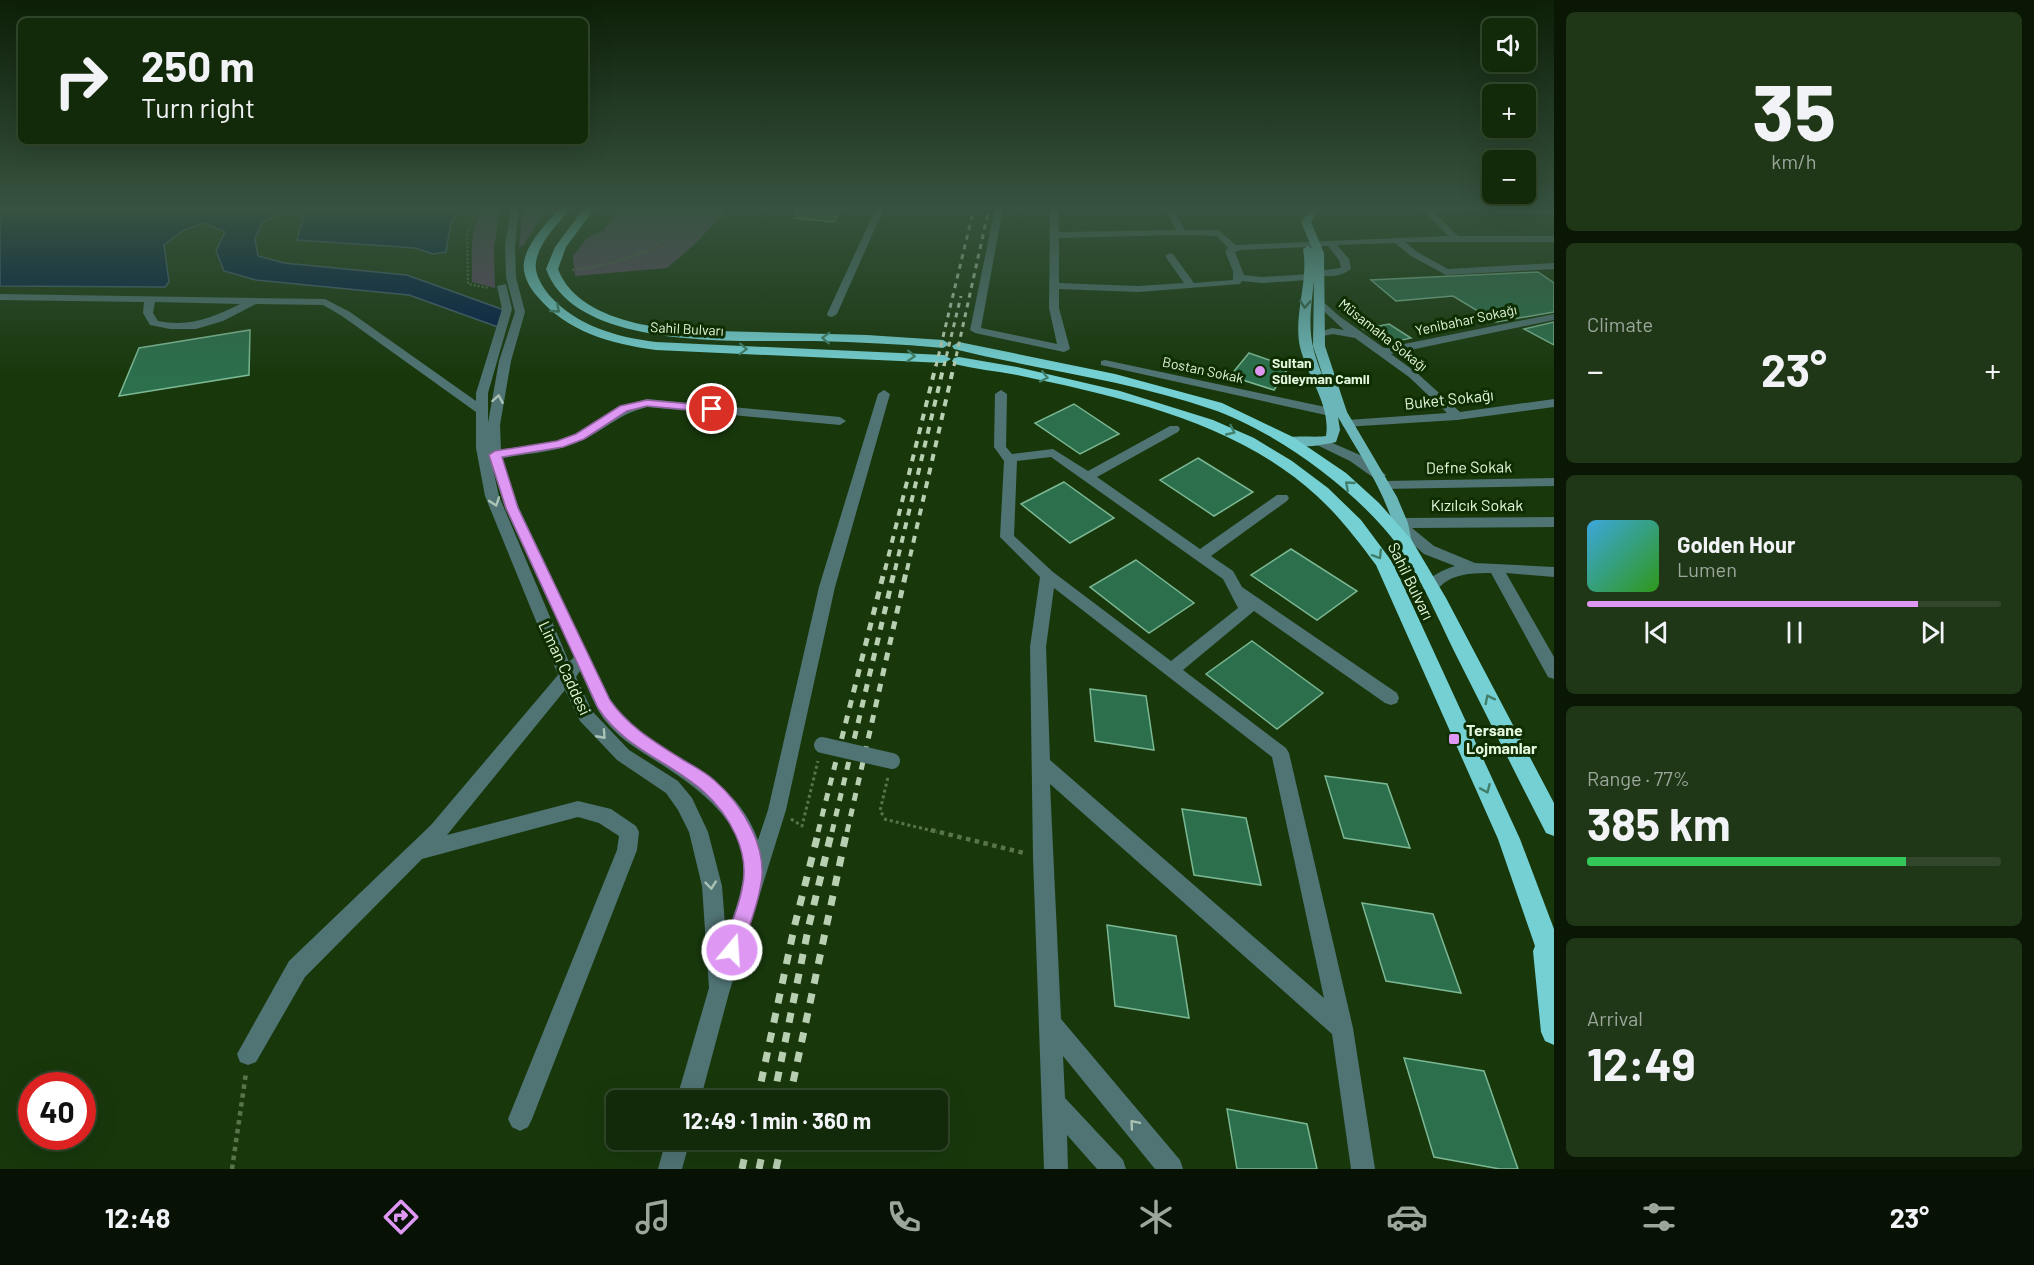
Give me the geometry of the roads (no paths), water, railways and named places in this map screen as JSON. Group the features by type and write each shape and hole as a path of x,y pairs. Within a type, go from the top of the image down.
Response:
{"highway":[{"name":"Sahil Bulvarı","path":"531,263 530,272 536,287 554,307 570,320 593,332 624,341 656,346 951,352 1190,414 1234,432 1264,449 1329,496 1360,529 1384,563 1509,840 1554,963"},
{"name":"Sahil Bulvarı","path":"553,263 552,268 559,283 574,299 613,320 662,332 884,340 951,352 1046,363 1190,397 1241,416 1288,440 1340,477 1403,531 1554,826"},
{"path":"1544,934 1554,1032"}],"main road":[{"path":"1313,263 1318,301 1317,336 1329,379 1348,424 1381,480 1403,531"},
{"path":"1288,440 1321,442 1332,439 1334,433 1330,412 1306,346 1305,305 1314,275"}],"street":[{"path":"501,263 502,286 507,306 504,342"},
{"path":"504,342 518,316 519,308 511,277 511,263"},
{"path":"832,314 855,263"},
{"path":"988,263 975,330 1064,349 1054,308 1053,263"},
{"path":"1175,263 1191,286"},
{"path":"1235,263 1239,278"},
{"path":"1239,278 1257,280 1338,273 1346,269 1345,263"},
{"path":"1429,263 1446,272 1554,266"},
{"path":"1053,286 1138,289 1224,284 1236,282 1239,278"},
{"path":"0,297 325,302 346,314 482,411"},
{"path":"150,298 148,313 154,323 171,328 195,326 221,320 257,300"},
{"name":"Müsamaha Sokağı","path":"1318,301 1335,318 1413,375 1457,416"},
{"name":"Yenibahar Sokağı","path":"1383,352 1554,317"},
{"path":"1317,336 1324,332 1342,332 1365,339"},
{"name":"Liman Caddesi","path":"504,342 483,384 482,411 492,496 506,534 586,716 611,745 623,755 663,779 685,804 698,832 709,869 718,993"},
{"name":"Liman Caddesi","path":"504,342 489,456 604,704 614,719 635,738 707,784 724,801 748,838 752,860 752,887 718,993 691,1090"},
{"name":"Bostan Sokak","path":"1105,363 1330,412"},
{"path":"752,887 777,810 827,587 884,394"},
{"path":"1001,394 1000,447 1011,461"},
{"path":"489,456 559,445 580,437 624,409 647,403 840,421"},
{"name":"Buket Sokağı","path":"1348,424 1457,416 1552,405"},
{"path":"1087,477 1174,429"},
{"path":"1321,442 1355,458 1381,480"},
{"path":"1172,670 1247,610 1228,575 1053,453 1011,458 1007,537 1048,576 1280,753 1342,1029 1363,1169"},
{"name":"Defne Sokak","path":"1381,480 1554,482"},
{"path":"1200,556 1282,498"},
{"name":"Kızılcık Sokak","path":"1403,531 1554,522"},
{"path":"1403,531 1429,550 1474,568"},
{"path":"1431,586 1446,574 1474,568 1554,572"},
{"path":"1496,569 1547,647 1554,672"},
{"path":"1048,576 1038,647 1043,857 1056,1169"},
{"path":"1236,591 1391,698"},
{"path":"248,1054 297,969 438,831 582,658"},
{"path":"822,745 892,761"},
{"path":"1041,764 1342,1029"},
{"path":"416,852 578,809 604,815 629,832 627,850 520,1119"},
{"path":"1050,1023 1171,1169"},
{"path":"1053,1103 1114,1169"},
{"path":"670,1169 675,1150"}],"water":[{"path":"0,263 166,263 169,282 165,287 0,286"},
{"path":"221,263 282,263 407,275 504,310 498,327 409,295 256,280 224,271"}],"railway":[{"path":"936,366 961,263"},
{"path":"954,366 977,263"},
{"path":"944,366 961,296"},
{"path":"885,570 936,365"},
{"path":"895,570 944,365"},
{"path":"907,570 954,365"},
{"path":"818,832 885,568"},
{"path":"832,832 895,568"},
{"path":"847,832 907,568"},
{"path":"759,1090 795,924 819,830"},
{"path":"775,1090 809,925 832,830"},
{"path":"791,1090 847,830"},
{"path":"742,1169 746,1150"},
{"path":"759,1169 763,1150"},
{"path":"776,1169 780,1150"}],"place":[{"name":"Sultan Süleyman Camii","path":"1260,371"},
{"name":"Tersane Lojmanlar","path":"1454,739"}]}
